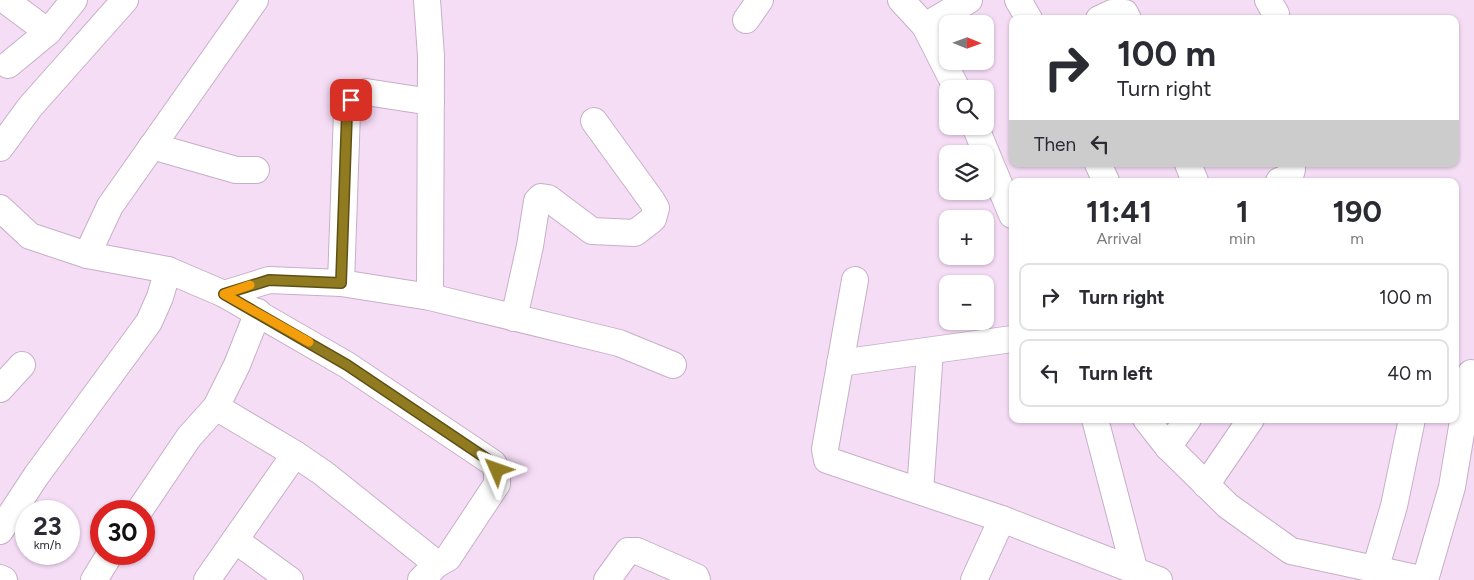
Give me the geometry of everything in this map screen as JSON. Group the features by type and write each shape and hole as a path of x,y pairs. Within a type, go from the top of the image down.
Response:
{"street":[{"path":"5,0 48,32"},
{"path":"8,65 48,32 74,0"},
{"path":"0,148 30,107 124,0"},
{"path":"87,255 110,206 254,0"},
{"path":"427,0 431,102 430,297"},
{"path":"901,0 925,26 952,80"},
{"path":"925,26 970,0"},
{"path":"1018,0 1027,15"},
{"path":"1111,15 1120,12 1126,13 1127,15"},
{"path":"341,283 347,112 351,100 366,92 431,102"},
{"path":"514,318 538,201 541,197 548,198 592,231 635,233 653,219 656,208 652,200 594,120"},
{"path":"979,135 1009,209"},
{"path":"152,146 236,170 256,170"},
{"path":"1287,178 1290,177 1292,167"},
{"path":"0,208 30,236 87,255 168,270 224,294 258,312 347,365 493,463 497,470 497,484 448,558 429,572 323,473 216,407"},
{"path":"0,531 36,476 149,322 160,297 168,270"},
{"path":"224,294 269,280 341,283 430,297 618,343 673,365"},
{"path":"855,280 825,449 827,460 1002,520 1149,577"},
{"path":"146,500 189,437 216,407 237,365 258,312"},
{"path":"840,363 1009,339"},
{"path":"920,492 930,351"},
{"path":"0,389 22,365"},
{"path":"1149,423 1168,447 1228,506 1291,551 1425,580 1452,487 1470,373"},
{"path":"1096,423 1149,577"},
{"path":"1168,447 1185,423"},
{"path":"1206,485 1248,423"},
{"path":"1375,570 1394,506 1411,423"},
{"path":"207,580 295,454"},
{"path":"974,580 1002,520"},
{"path":"235,540 290,580"},
{"path":"607,580 628,552 637,550 696,577 697,580"},
{"path":"94,580 103,565"},
{"path":"0,578 4,580"}],"slow traffic":[{"path":"250,285 224,294 309,342"}],"route":[{"path":"351,100 347,112 341,283 269,280 224,294 347,365 493,463 497,470"}]}
